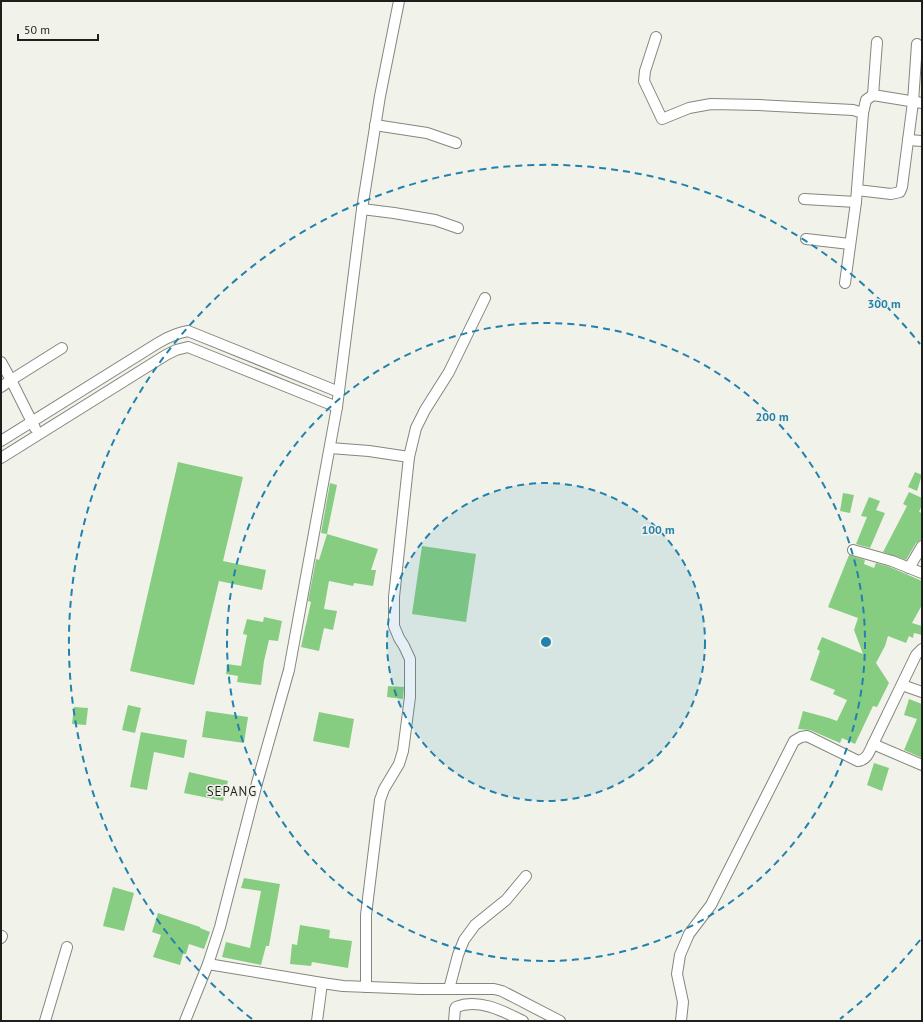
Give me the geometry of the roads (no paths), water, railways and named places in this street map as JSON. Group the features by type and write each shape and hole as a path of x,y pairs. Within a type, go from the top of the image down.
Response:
{"street":[{"path":"185,1021 208,964 220,927 257,783 289,670 337,407 362,209 380,96 399,1"},
{"path":"656,37 645,71 644,81 662,119 689,108 711,104 759,105 853,110 863,112"},
{"path":"873,96 877,42"},
{"path":"857,190 891,194 900,192 902,187 908,140 918,102 917,44"},
{"path":"845,283 856,202 863,112 866,100 873,96 918,102"},
{"path":"375,125 427,133 456,143"},
{"path":"908,140 922,141"},
{"path":"804,199 856,202"},
{"path":"362,209 428,218 458,228"},
{"path":"806,239 850,244"},
{"path":"366,987 366,915 380,800 384,789 399,764 403,751 410,697 410,660 394,626 394,598 409,457 416,428 425,410 441,387 449,372 485,298"},
{"path":"1,441 158,343 177,333 188,332 339,392"},
{"path":"208,355 213,342"},
{"path":"1,458 176,350 188,347 337,407"},
{"path":"1,387 62,348"},
{"path":"1,362 32,422 40,434"},
{"path":"292,389 296,375"},
{"path":"330,448 368,451 409,457"},
{"path":"910,568 922,546"},
{"path":"853,550 892,561 922,573"},
{"path":"680,1021 683,1002 677,974 680,955 690,934 712,905 794,741 801,737 807,736 858,761 863,761 873,744 916,655 922,648"},
{"path":"902,685 922,692"},
{"path":"873,744 922,765"},
{"path":"449,989 458,955 464,940 475,926 506,900 526,876"},
{"path":"45,1021 67,947"},
{"path":"208,964 322,983 366,987 420,989 486,988 502,991 560,1021"},
{"path":"317,1021 322,983"},
{"path":"454,1021 456,1007 475,1005 490,1006 523,1021"}],"district":[{"name":"SEPANG","path":"232,791"}]}
